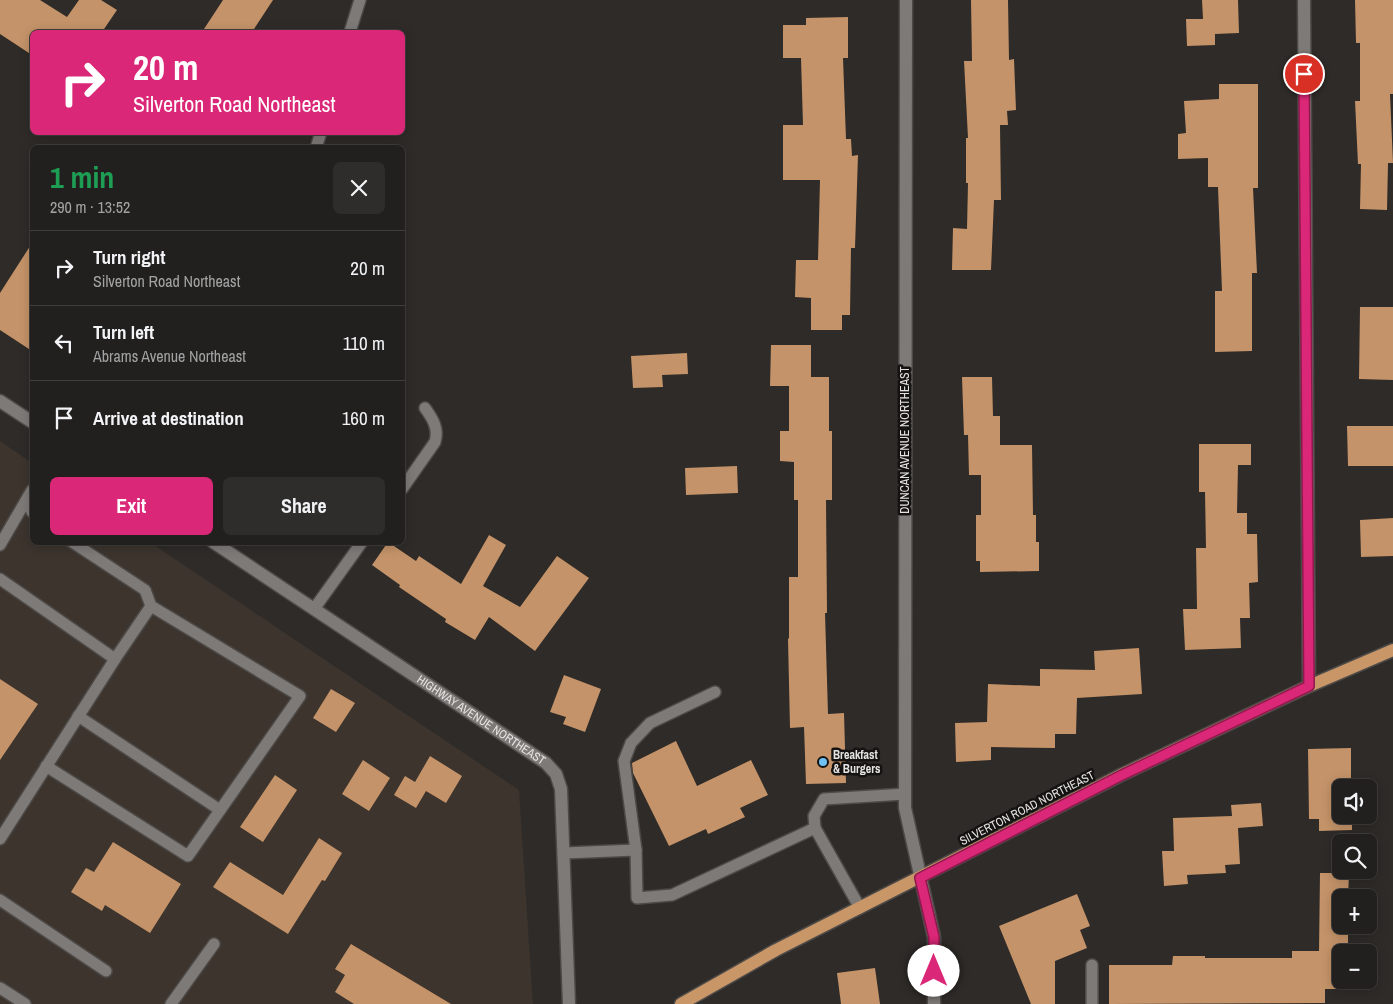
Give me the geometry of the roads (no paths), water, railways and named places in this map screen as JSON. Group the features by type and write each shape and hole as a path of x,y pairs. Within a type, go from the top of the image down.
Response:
{"main road":[{"name":"SILVERTON ROAD NORTHEAST","path":"681,1004 776,950 1122,775 1309,686 1393,650"}],"street":[{"name":"DUNCAN AVENUE NORTHEAST","path":"906,0 905,808 934,937 934,1004"},
{"path":"1304,0 1309,686"},
{"path":"0,401 30,421"},
{"name":"HIGHWAY AVENUE NORTHEAST","path":"218,545 546,763 556,774 561,790 569,1004"}],"lane":[{"path":"351,30 360,0"},
{"path":"405,485 435,442 437,436 436,428 425,408"},
{"path":"0,545 30,495"},
{"path":"46,766 188,856 300,696 151,606 145,590 77,545"},
{"path":"314,609 360,545"},
{"path":"0,579 115,659"},
{"path":"0,839 151,606"},
{"path":"715,692 650,723 632,743 624,761 636,850 637,898 672,895 815,828"},
{"path":"78,716 220,810"},
{"path":"860,908 815,828 814,816 824,799 905,794"},
{"path":"564,853 636,850"},
{"path":"0,900 106,971"},
{"path":"171,1004 214,944"},
{"path":"1092,965 1092,1004"},
{"path":"0,988 25,1004"}],"place":[{"name":"Breakfast & Burgers","path":"823,762"}]}
